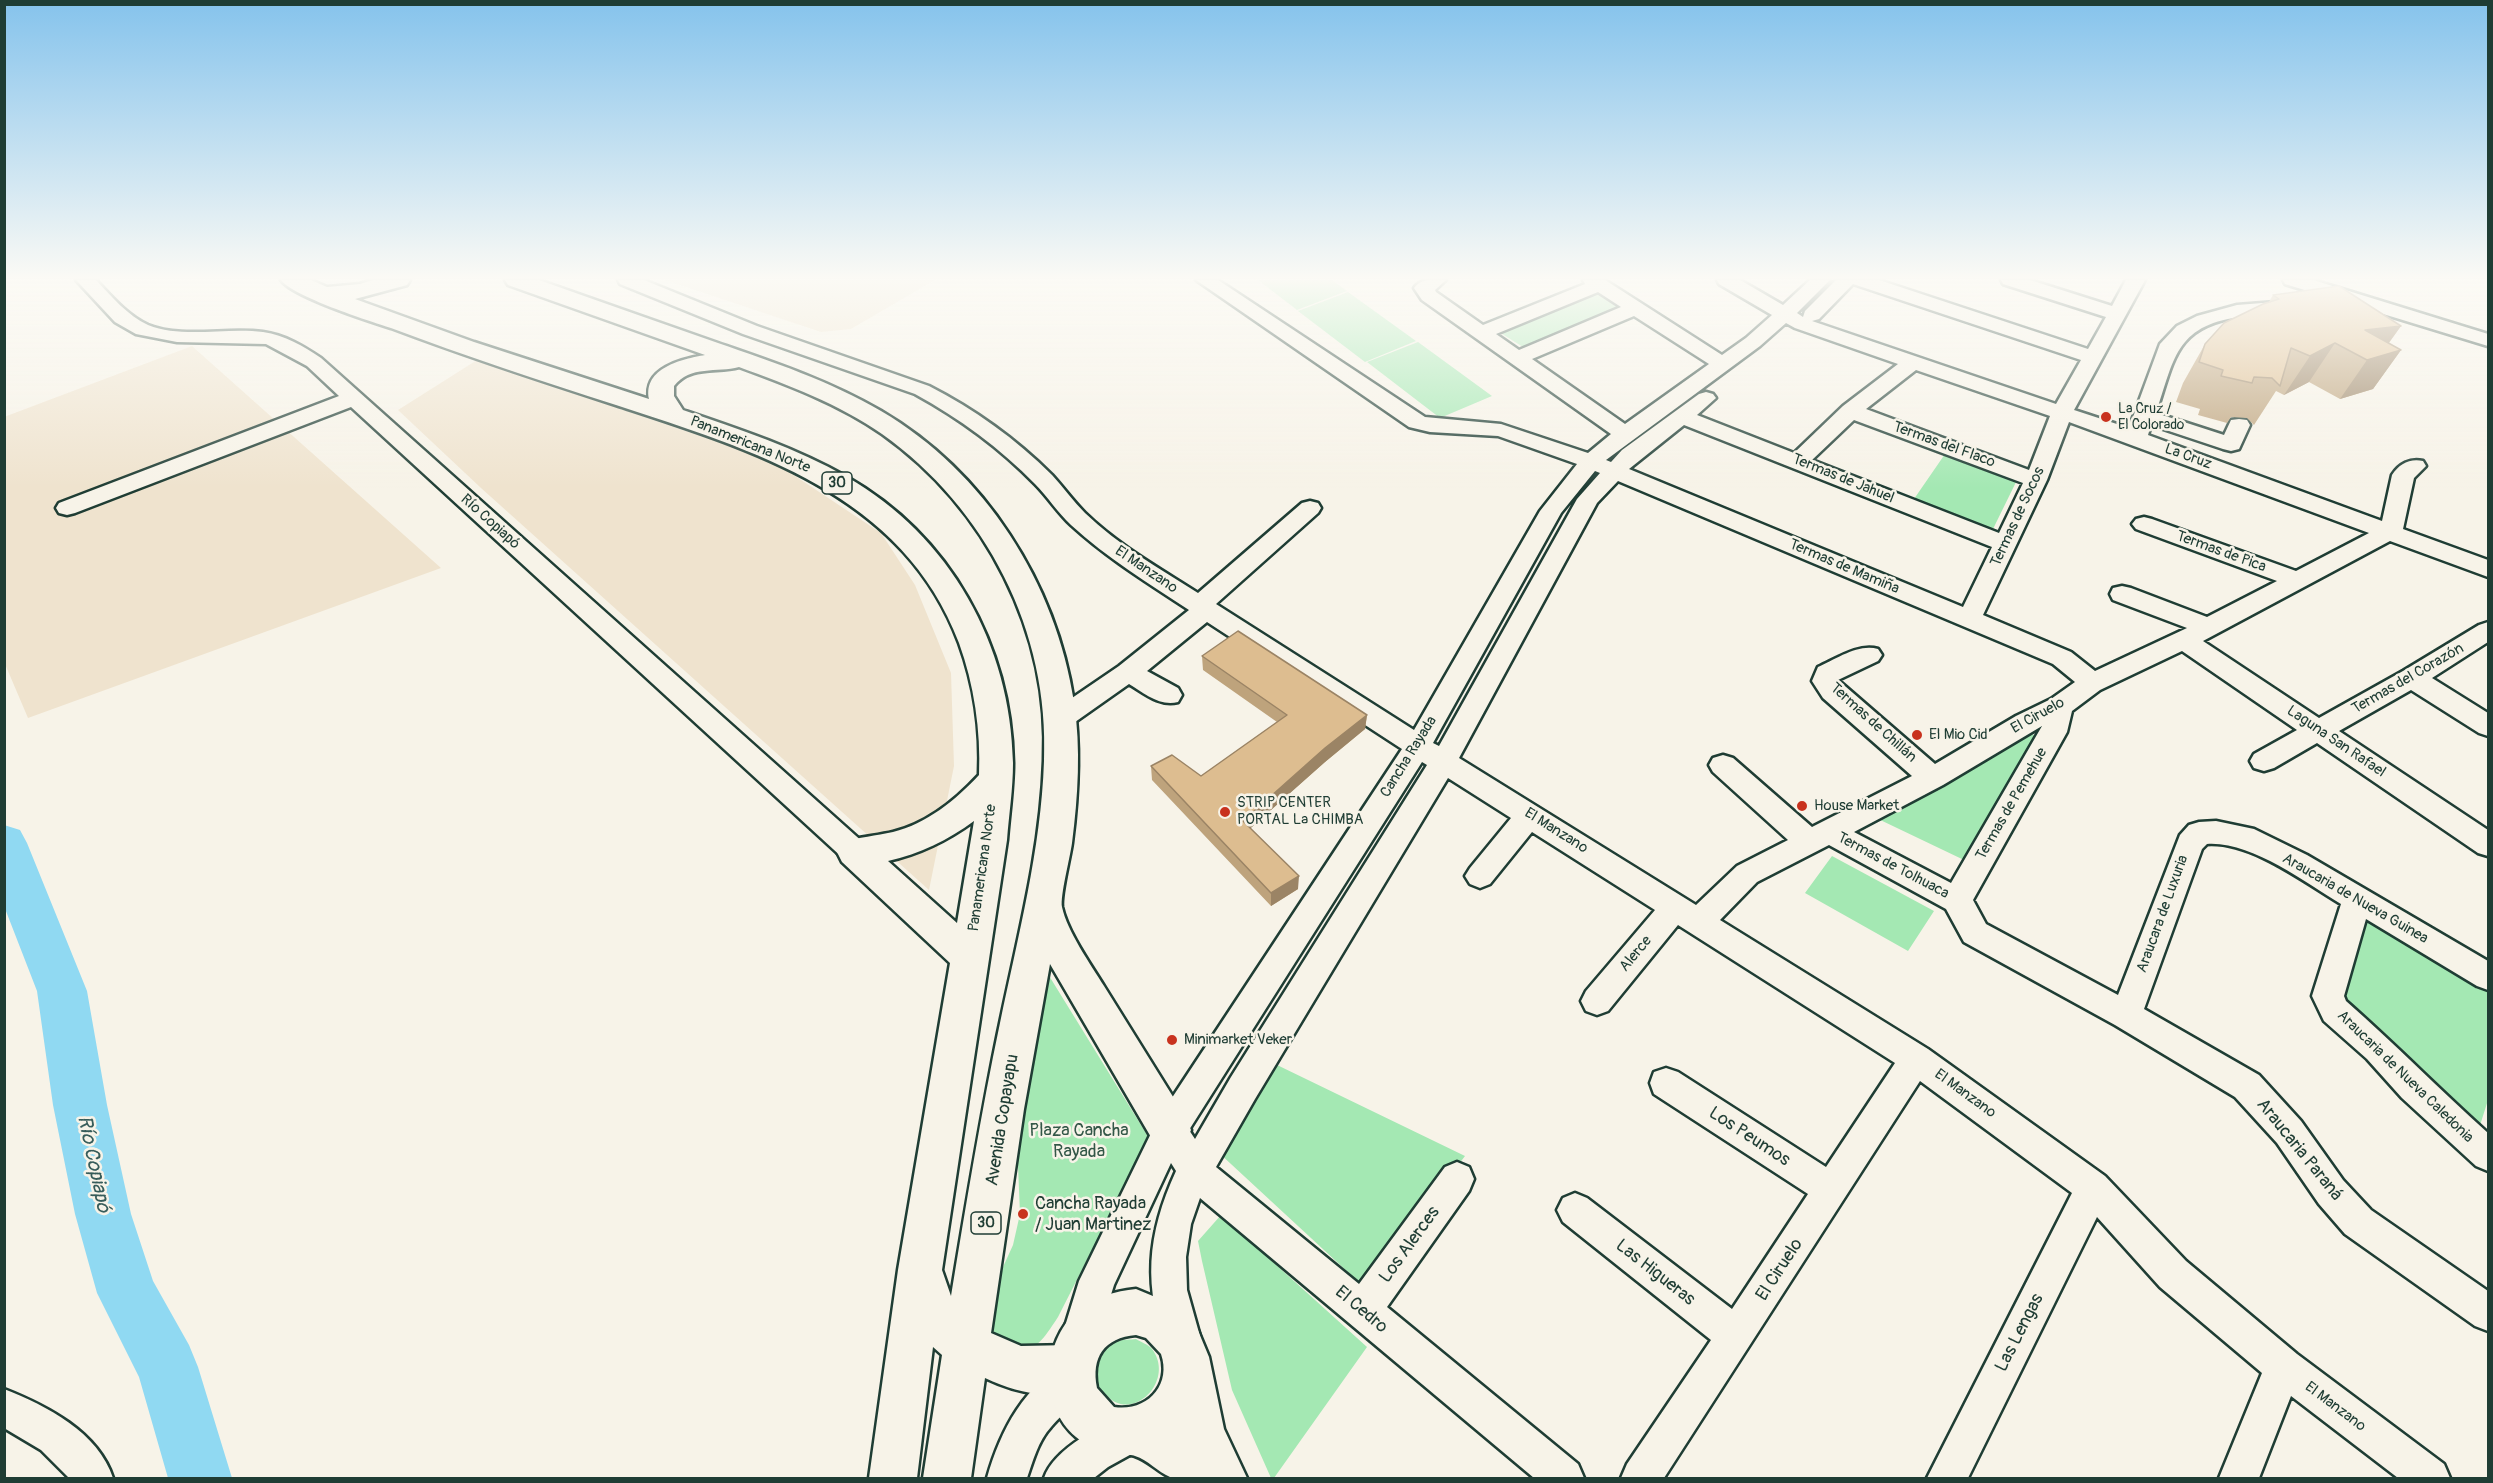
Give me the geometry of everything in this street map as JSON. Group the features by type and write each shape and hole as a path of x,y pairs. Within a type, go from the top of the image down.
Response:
{"main road":[{"name":"Panamericana Norte","path":"474,349 769,450 827,477 877,510 908,536 929,558 960,607 981,661 994,733 995,780 989,840 970,958"},
{"name":"30","path":"712,349 844,402 878,420 923,452 971,499 996,532 1028,591 1048,653 1059,720 1059,813 1043,905"},
{"path":"674,416 661,394 664,382 675,372 710,361 751,363"},
{"path":"855,852 891,848 925,836 956,817 995,780"},
{"path":"855,852 970,958"},
{"path":"1043,905 1065,956 1170,1130"},
{"name":"Avenida Copayapu","path":"947,1479 1012,1058 1043,905"},
{"name":"30","path":"893,1479 920,1270 970,958"},
{"path":"920,1270 926,1294 937,1316 967,1347 1024,1370 1074,1365"},
{"path":"1186,1358 1186,1384 1180,1400 1170,1414 1156,1425 1136,1432 1117,1432 1103,1428 1091,1420 1078,1402 1074,1365 1090,1330 1103,1319 1119,1313 1136,1312 1152,1315 1166,1323 1177,1335 1186,1358 1201,1434 1223,1479"},
{"path":"1136,1432 1216,1479"}],"street":[{"name":"Río Copiapó","path":"292,349 314,362 855,852"},
{"name":"El Manzano","path":"805,349 922,390 946,403 1010,447 1097,536 1202,607 1418,746 1916,1059 2093,1188 2173,1274 2284,1367 2430,1479"},
{"name":"Termas de Mamiña","path":"1308,349 1417,422 1430,426 1501,430 1602,466 2062,658 2078,669 2091,683"},
{"path":"1508,349 1624,432"},
{"path":"1519,357 1538,349"},
{"path":"1698,349 1722,364"},
{"name":"Cancha Rayada","path":"1186,1358 1168,1290 1168,1257 1173,1224 1180,1202 1196,1172 1243,1088 1444,761 1588,499 1602,466 1624,432 1746,349"},
{"name":"Cancha Rayada","path":"1074,1365 1097,1281 1170,1130 1418,746 1551,511 1602,466 1680,416 1738,375 1764,349"},
{"name":"La Cruz","path":"1876,349 2136,438 2488,569"},
{"path":"2069,349 2093,357"},
{"name":"Termas de Socos","path":"1969,619 2036,480 2062,412 2097,349"},
{"path":"2136,438 2168,349"},
{"path":"1798,461 1851,411 1913,362"},
{"path":"67,508 354,398"},
{"name":"Termas del Flaco","path":"1851,411 2036,480"},
{"name":"Termas de Jahuel","path":"1680,416 2006,544"},
{"path":"2144,416 2231,444 2239,424"},
{"path":"2391,531 2403,475 2415,466"},
{"path":"1059,720 1128,672 1310,507"},
{"name":"Termas de Pica","path":"2144,524 2298,580"},
{"name":"El Ciruelo","path":"1687,914 1747,874 1934,778 2025,723 2060,706 2091,683 2184,640 2391,531"},
{"path":"2122,594 2209,627"},
{"name":"Termas del Corazón","path":"2264,761 2412,678 2488,631"},
{"name":"Laguna San Rafael","path":"2184,640 2488,845"},
{"name":"Termas de Chillán","path":"1869,655 1827,673 1825,681 1832,691 1934,778"},
{"path":"1128,672 1169,695"},
{"path":"2412,678 2488,726"},
{"name":"Termas de Pemehue","path":"1957,900 2054,732 2060,706"},
{"name":"Termas de Tolhuaca","path":"1723,765 1818,836 1957,900 1965,912 1966,921 1975,933"},
{"path":"1480,876 1530,815"},
{"name":"Araucaria de Nueva Guinea","path":"2216,832 2244,837 2297,863 2488,977"},
{"name":"Araucara de Luxuria","path":"2126,1015 2190,843 2199,833 2216,832"},
{"name":"Araucaria de Nueva Caledonia","path":"2356,899 2328,996 2335,1011 2486,1144"},
{"name":"Alerce","path":"1597,1001 1687,914"},
{"name":"Araucaria Paraná","path":"1975,933 2126,1015 2247,1086 2289,1132 2331,1192 2358,1222 2488,1313"},
{"name":"El Ciruelo","path":"1641,1479 1916,1059"},
{"name":"Los Peumos","path":"1666,1083 1832,1190"},
{"name":"El Cedro","path":"1170,1130 1196,1172 1564,1479"},
{"name":"Los Alerces","path":"1362,1311 1457,1179"},
{"name":"Las Lengas","path":"1947,1479 2093,1188"},
{"name":"Las Higueras","path":"1575,1210 1736,1336"},
{"path":"1007,1479 1019,1443 1036,1414 1074,1365"},
{"path":"2239,1479 2284,1367"},
{"path":"4,1408 23,1416 65,1443 93,1479"},
{"path":"1064,1479 1094,1453 1136,1432"}],"shaded area":[{"path":"184,349 196,349 441,568 28,718 5,664 4,417"},
{"path":"477,360 771,460 881,533 915,585 951,673 954,766 929,890 481,488 398,410"}],"green space":[{"path":"1348,349 1396,349 1365,362"},
{"path":"1400,349 1428,349 1492,396 1440,418 1367,362"},
{"path":"1945,454 2018,478 1993,529 1914,499"},
{"path":"2023,731 2037,736 1964,860 1874,817"},
{"path":"1832,856 1934,911 1908,951 1805,893"},
{"path":"2361,907 2488,981 2488,1100 2476,1138 2340,1010"},
{"name":"Plaza Cancha Rayada","path":"1043,966 1149,1138 1058,1317 1040,1342 1027,1350 1009,1351 996,1349 990,1331 998,1278 1013,1245 1020,1214 1016,1116"},
{"path":"1275,1064 1465,1156 1365,1288 1218,1152"},
{"path":"1221,1215 1367,1347 1274,1478 1271,1478 1232,1390 1202,1261 1198,1241"},
{"path":"1136,1339 1152,1349 1158,1361 1159,1374 1148,1395 1138,1402 1128,1405 1116,1403 1099,1387 1097,1378 1100,1359 1112,1344 1120,1340"}],"building":[{"path":"2203,349 2291,349 2280,386 2272,378 2254,377 2252,383 2221,376 2223,370 2199,362"},
{"path":"2294,349 2323,349 2310,356"},
{"path":"2347,349 2401,350 2367,360"},
{"path":"1238,631 1367,715 1325,748 1243,821 1299,876 1271,893 1151,766 1172,755 1201,776 1287,715 1202,656"}],"waterway":[{"name":"Río Copiapó","path":"4,843 62,991 80,1105 103,1214 127,1293 167,1367 200,1478"}],"place":[{"name":"La Cruz / El Colorado","path":"2106,417"},
{"name":"El Mio Cid","path":"1917,735"},
{"name":"House Market","path":"1802,806"},
{"name":"STRIP CENTER PORTAL La CHIMBA","path":"1225,812"},
{"name":"Minimarket Veker","path":"1172,1040"},
{"name":"Cancha Rayada / Juan Martinez","path":"1023,1214"}]}
